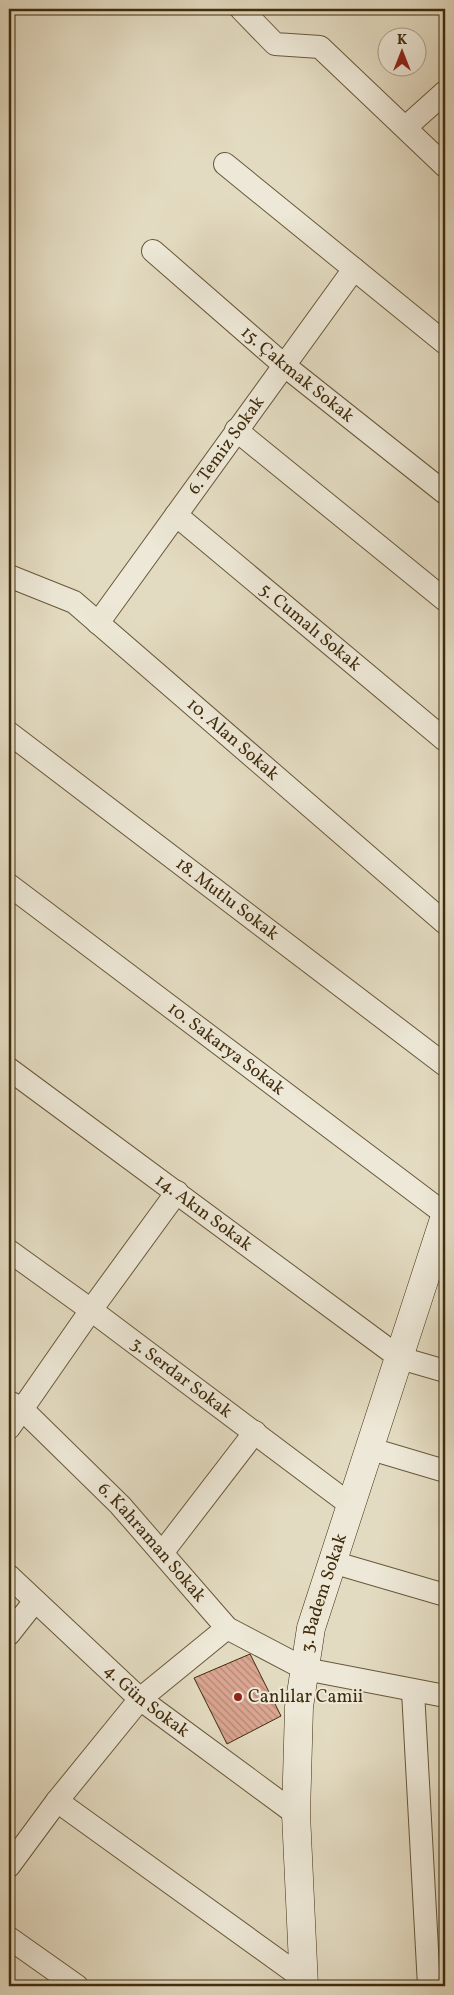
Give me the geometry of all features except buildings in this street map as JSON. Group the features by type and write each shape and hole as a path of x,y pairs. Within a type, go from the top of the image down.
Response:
{"street":[{"path":"241,9 275,44 320,48 406,127 445,166"},
{"path":"406,127 445,92"},
{"path":"225,164 445,343"},
{"name":"15. Çakmak Sokak","path":"152,252 286,366 445,493"},
{"name":"6. Temiz Sokak","path":"98,623 236,430 286,366 354,269"},
{"path":"236,430 445,600"},
{"name":"5. Cumalı Sokak","path":"176,515 445,740"},
{"name":"10. Alan Sokak","path":"9,576 74,602 445,923"},
{"name":"18. Mutlu Sokak","path":"9,733 445,1065"},
{"name":"10. Sakarya Sokak","path":"9,885 443,1228"},
{"name":"14. Akın Sokak","path":"9,1069 400,1358"},
{"path":"9,1428 15,1405 91,1310 177,1192"},
{"name":"3. Badem Sokak","path":"304,1983 296,1814 299,1707 311,1628 443,1228"},
{"name":"3. Serdar Sokak","path":"9,1251 91,1310 352,1506"},
{"path":"400,1358 445,1371"},
{"name":"6. Kahraman Sokak","path":"15,1405 120,1505 227,1628 305,1669 445,1696"},
{"path":"162,1553 254,1432"},
{"path":"371,1449 445,1471"},
{"path":"332,1562 445,1595"},
{"name":"4. Gün Sokak","path":"9,1576 140,1699 296,1814"},
{"path":"9,1634 34,1601"},
{"path":"9,1866 57,1800 140,1699 227,1628"},
{"path":"413,1691 429,1986"},
{"path":"57,1800 304,1983"},
{"path":"9,1938 77,1986"}],"place":[{"name":"Canlılar Camii","path":"238,1697"}]}
